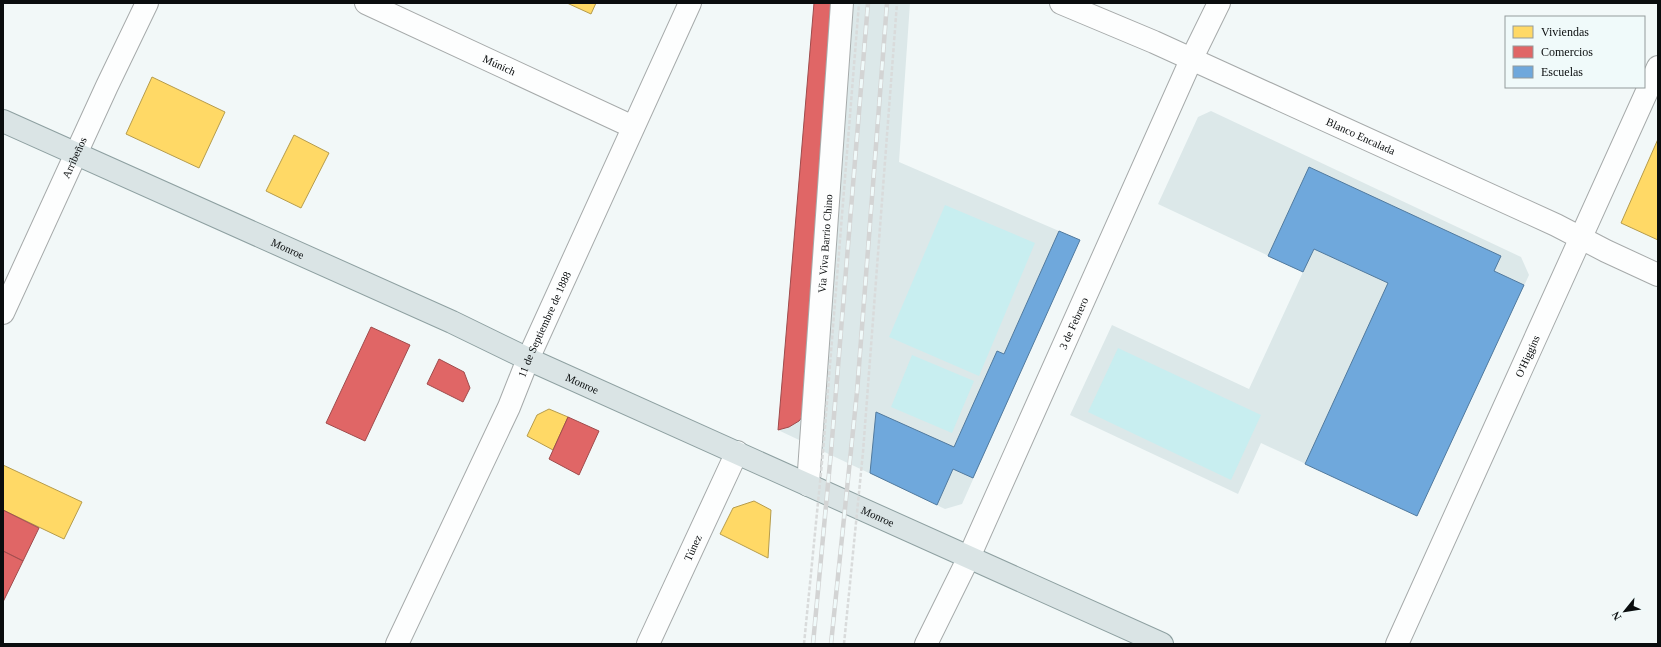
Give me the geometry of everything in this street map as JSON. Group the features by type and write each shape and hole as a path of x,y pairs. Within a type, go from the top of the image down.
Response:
{"main road":[{"name":"Monroe","path":"3,121 76,155 457,324 528,359 1162,644"}],"street":[{"name":"Arribeños","path":"3,313 147,3"},
{"name":"Múnich","path":"366,3 633,127"},
{"name":"11 de Septiembre de 1888","path":"397,644 509,407 528,359 690,3"},
{"name":"Via Viva Barrio Chino","path":"808,485 842,3"},
{"name":"Blanco Encalada","path":"1061,3 1154,42 1581,238 1658,275"},
{"name":"3 de Febrero","path":"926,644 969,557 1191,60 1219,3"},
{"name":"O'Higgins","path":"1397,644 1658,67"},
{"name":"Túnez","path":"648,644 737,452"}],"path":[{"path":"804,644 823,452 858,3"},
{"path":"844,644 864,452 897,3"}],"shaded area":[{"path":"814,3 910,3 899,162 1080,240 962,504 945,509 778,430"},
{"path":"1211,111 1521,257 1529,275 1417,516 1261,443 1238,494 1070,415 1112,325 1249,389 1303,272 1158,204 1198,117"},
{"path":"945,205 1035,243 979,376 889,337"},
{"path":"1118,348 1261,415 1231,480 1088,412"},
{"path":"912,355 974,381 952,433 891,407"}],"building: Viviendas":[{"path":"567,3 596,3 591,14"},
{"path":"152,77 225,112 199,168 126,134"},
{"path":"294,135 329,153 301,208 266,191"},
{"path":"1658,139 1658,240 1621,223"},
{"path":"549,409 568,417 553,450 527,436 537,415"},
{"path":"3,465 82,502 64,539 3,510"},
{"path":"754,501 771,510 768,558 720,534 733,508"}],"building: Comercios":[{"path":"814,3 840,3 809,409 799,421 789,427 778,430"},
{"path":"371,327 410,345 365,441 326,423"},
{"path":"439,359 464,372 470,388 463,402 427,384"},
{"path":"568,417 599,431 579,475 549,459"},
{"path":"3,510 39,528 23,561 3,551"},
{"path":"3,551 23,561 3,602"}],"building: Escuelas":[{"path":"1309,167 1501,256 1494,271 1524,285 1417,516 1305,464 1388,283 1314,249 1303,272 1268,256"},
{"path":"1059,231 1080,240 973,478 953,469 937,505 870,473 876,412 954,447 997,351 1004,354"}],"railway":[{"path":"813,644 831,452 868,3"},
{"path":"831,644 857,392 887,3"}]}
